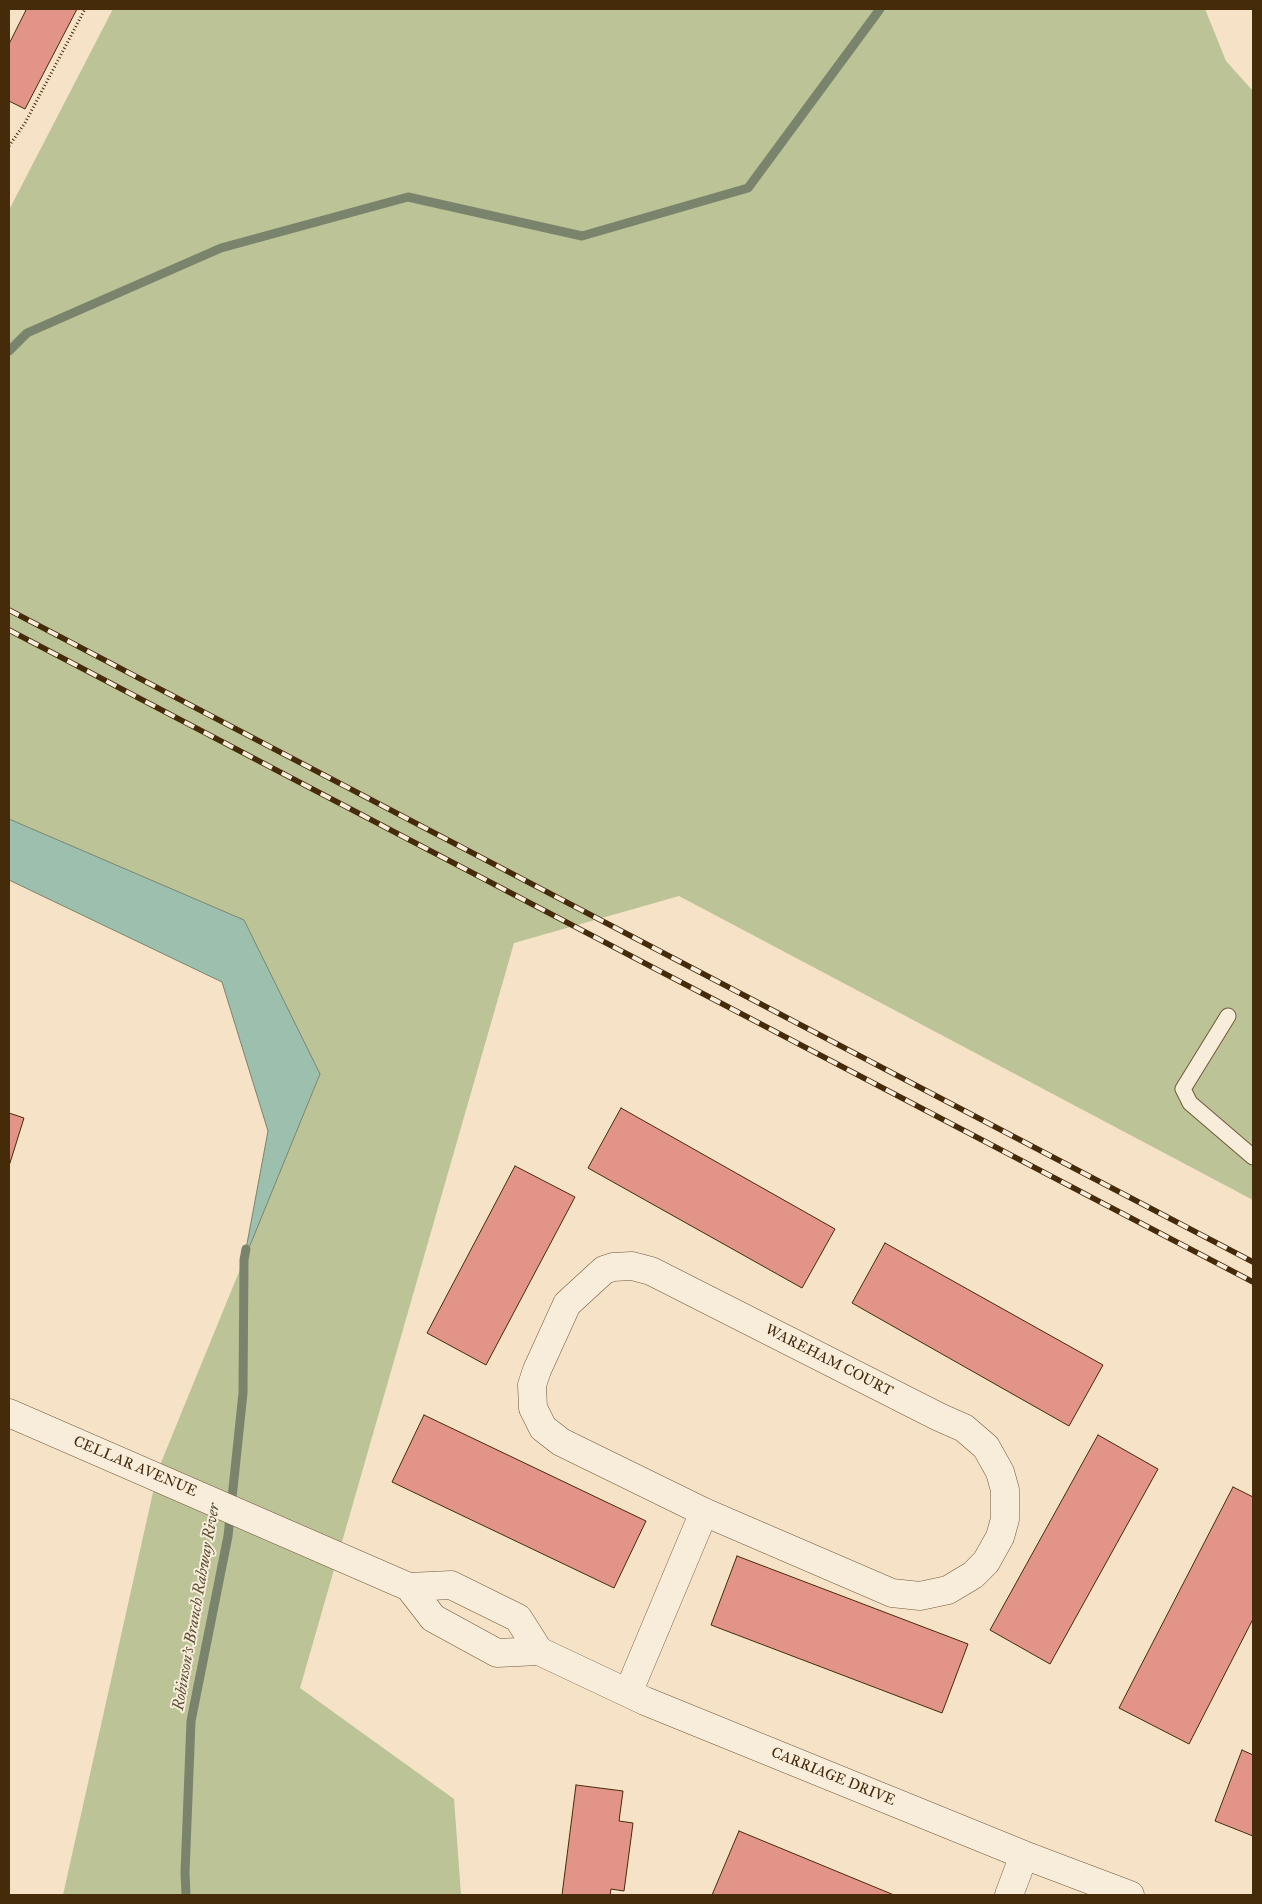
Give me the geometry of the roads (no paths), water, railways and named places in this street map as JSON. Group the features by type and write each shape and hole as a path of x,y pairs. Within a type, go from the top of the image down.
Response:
{"street":[{"name":"WAREHAM COURT","path":"632,1266 651,1271 964,1428 986,1447 1000,1472 1005,1490 1005,1519 1000,1537 986,1562 973,1575 948,1590 920,1596 892,1593 704,1512 561,1442 543,1428 533,1408 532,1385 567,1304 604,1270 613,1267 632,1266"},
{"name":"CELLAR AVENUE","path":"9,1412 316,1546"},
{"path":"628,1693 704,1512"},
{"name":"CARRIAGE DRIVE","path":"316,1546 409,1587 451,1585 518,1618 539,1651"},
{"name":"CARRIAGE DRIVE","path":"409,1587 433,1618 497,1653 539,1651 628,1693 1024,1855 1130,1895"},
{"path":"1009,1895 1024,1855"}],"lane":[{"path":"1228,1016 1183,1089 1190,1103 1253,1157"}],"waterway":[{"path":"9,351 27,333 221,248 408,197 582,236 748,188 880,9"},
{"name":"Robinson's Branch Rahway River","path":"186,1895 185,1873 191,1721 228,1536 243,1393 244,1260 246,1249"}],"railway":[{"path":"9,610 1253,1262"},
{"path":"9,630 1253,1282"}]}
